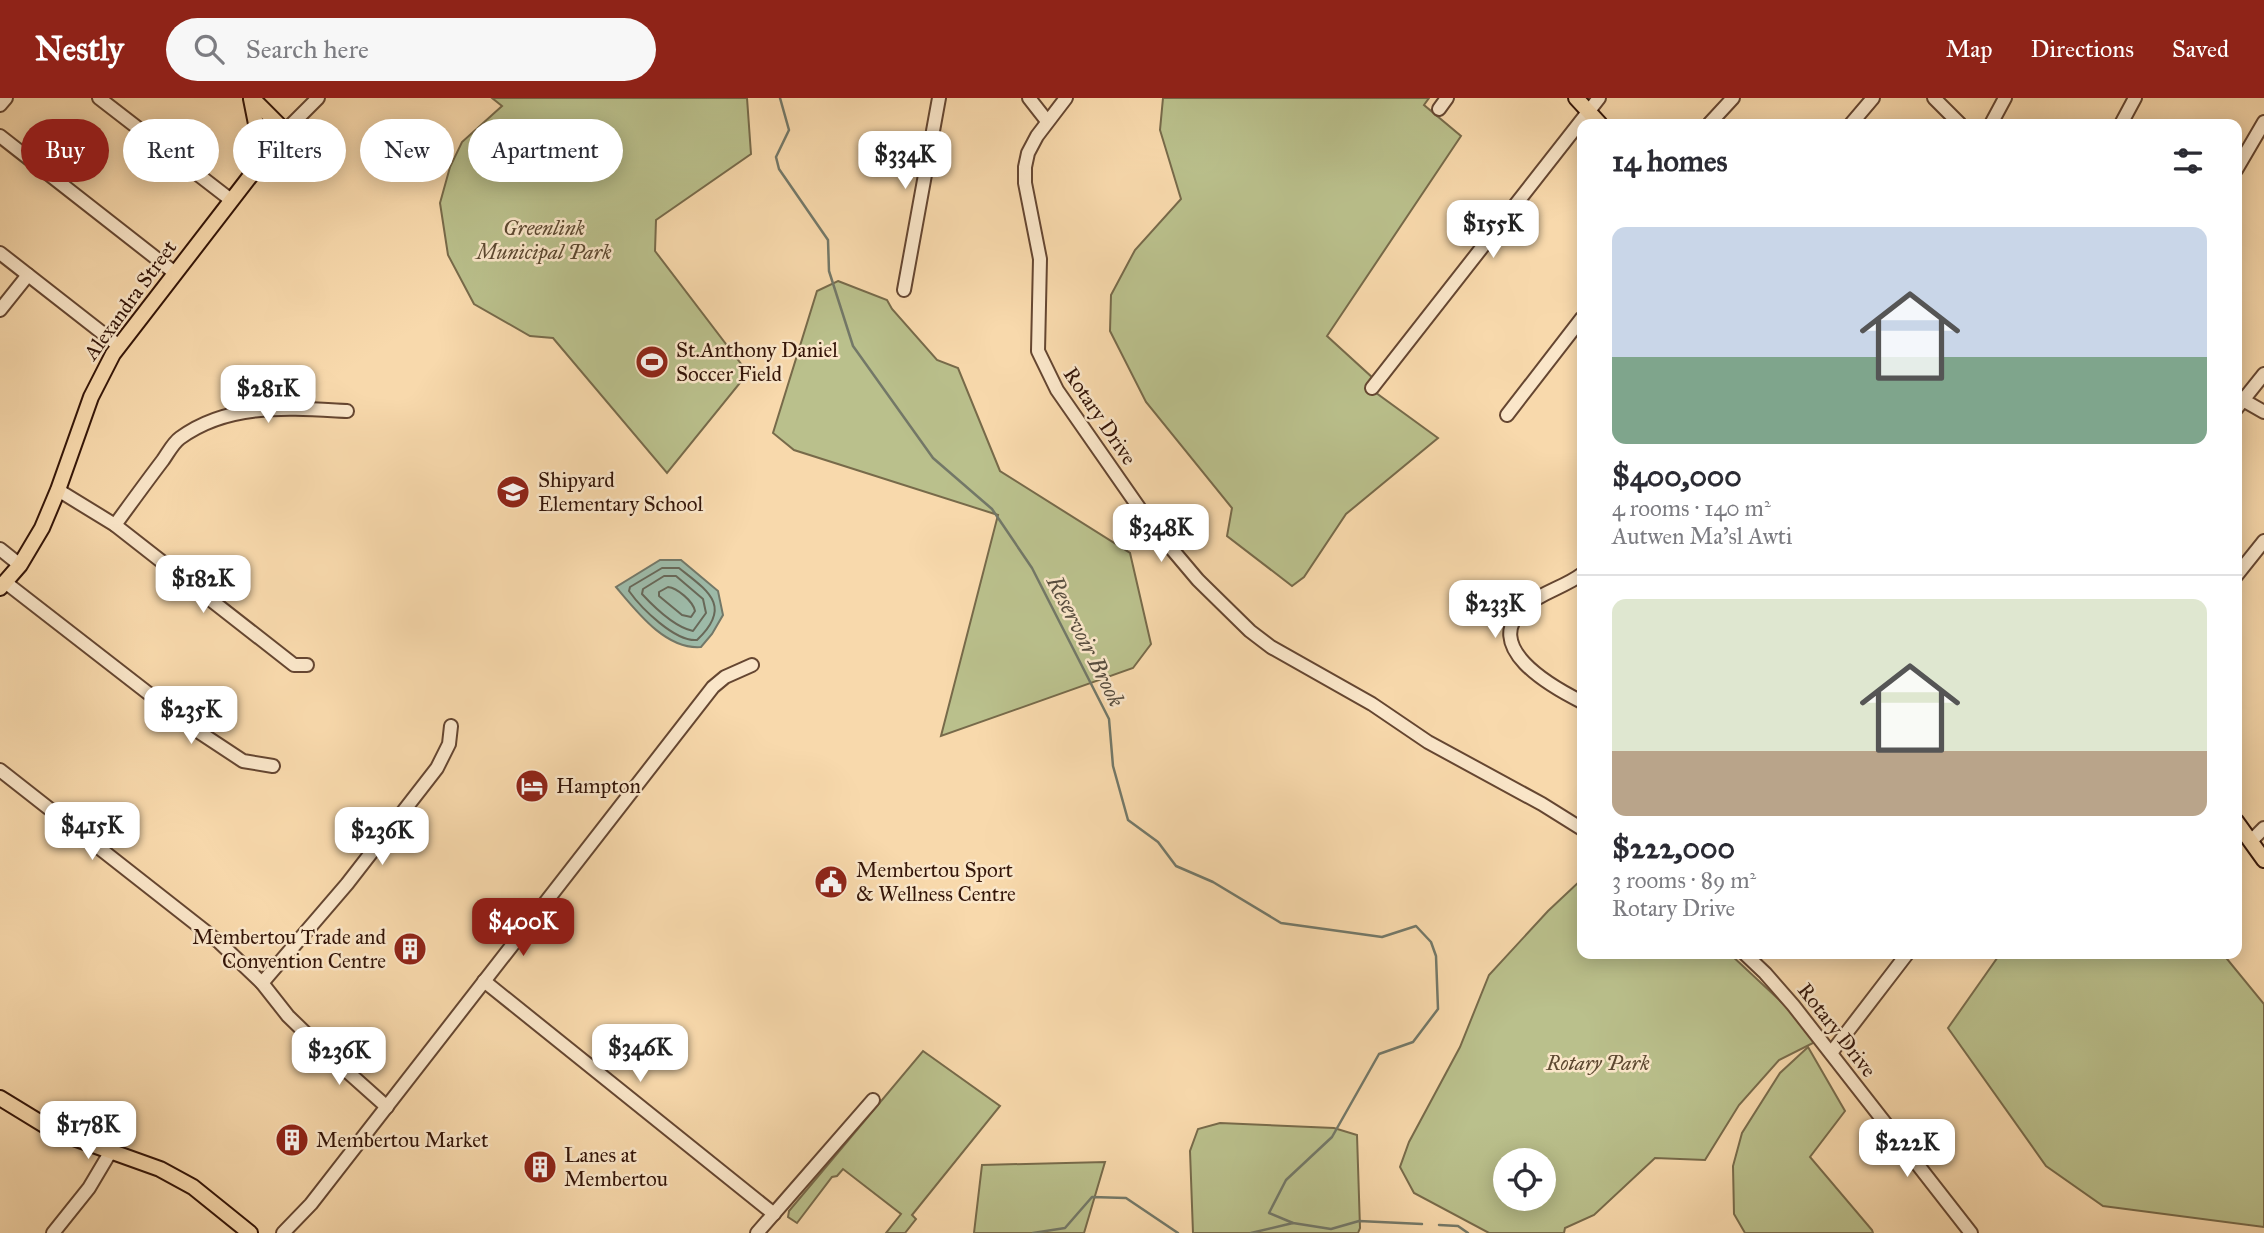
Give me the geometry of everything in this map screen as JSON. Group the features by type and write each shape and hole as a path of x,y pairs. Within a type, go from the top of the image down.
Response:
{"main road":[{"path":"251,98 273,119"},
{"path":"251,98 255,119"},
{"path":"1576,98 1595,119"},
{"name":"Alexandra Street","path":"2,585 20,565 42,528 90,397 119,346 244,182"},
{"path":"2242,829 2264,860"},
{"path":"0,1098 54,1131 160,1169 193,1187 250,1233"}],"street":[{"path":"0,105 6,98"},
{"path":"99,98 231,200"},
{"path":"297,119 318,98"},
{"path":"904,290 939,98"},
{"path":"1028,98 1047,121"},
{"name":"Rotary Drive","path":"1066,98 1047,121 1030,149 1024,171 1040,267 1038,351 1057,390 1149,522 1198,580 1250,631 1271,647 1372,705 1428,742 1542,804 1577,827"},
{"path":"1439,109 1447,98"},
{"path":"1582,119 1599,98"},
{"path":"1714,119 1733,98"},
{"path":"1855,119 1873,98"},
{"path":"1934,98 1956,119"},
{"path":"1994,119 2006,98"},
{"path":"2124,119 2135,98"},
{"path":"2242,160 2264,122"},
{"path":"1372,388 1577,125"},
{"path":"0,136 175,273"},
{"path":"0,253 119,346"},
{"path":"0,310 28,275"},
{"path":"1507,415 1577,324"},
{"path":"2242,398 2264,374"},
{"path":"2242,402 2264,412"},
{"path":"115,525 179,439 195,429 229,415 278,407 347,411"},
{"path":"58,490 115,525 294,665 307,665"},
{"path":"2242,568 2264,541"},
{"path":"0,549 20,565"},
{"path":"1577,577 1523,608 1515,620 1511,637 1514,651 1525,665 1577,699"},
{"path":"2,585 193,728 243,761 273,766"},
{"path":"283,1233 303,1214 713,687 725,677 752,665"},
{"path":"262,983 347,884 437,768 449,744 451,726"},
{"path":"0,770 208,933 262,983 288,1016 387,1107"},
{"path":"2251,841 2264,828"},
{"name":"Rotary Drive","path":"1750,959 1782,992 1971,1233"},
{"path":"1831,1053 1903,959"},
{"path":"484,981 774,1214"},
{"path":"757,1233 873,1100"},
{"path":"53,1233 89,1188 111,1151"}],"green space":[{"name":"Greenlink Municipal Park","path":"492,98 747,98 751,154 656,220 655,251 748,373 667,473 553,338 530,336 474,304 448,255 440,203 446,182 454,182 454,159 462,142 468,137 468,182 623,182 623,119 488,119 502,106"},
{"path":"1163,98 1429,98 1424,105 1461,136 1327,336 1374,379 1368,387 1438,438 1346,514 1304,577 1292,586 1227,536 1232,508 1146,402 1110,331 1111,295 1135,250 1181,199 1160,130"},
{"path":"838,281 887,300 937,360 958,368 1000,471 1130,553 1151,644 1133,668 941,736 998,515 794,450 773,433 817,291"},
{"name":"Rotary Park","path":"1577,884 1577,959 1735,959 1821,1039 1779,1060 1739,1105 1705,1160 1655,1158 1594,1215 1565,1228 1564,1233 1489,1233 1414,1193 1400,1167 1409,1142 1460,1047 1489,975"},
{"path":"1996,959 2227,959 2264,1004 2264,1227 2103,1206 2046,1166 1948,1028"},
{"path":"1808,1047 1845,1111 1810,1157 1873,1233 1745,1233 1734,1214 1733,1166 1742,1133 1780,1073"},
{"path":"923,1051 1000,1106 912,1215 916,1219 905,1233 886,1233 901,1214 843,1169 837,1176 832,1177 797,1223 788,1217 789,1211"},
{"path":"1220,1123 1334,1128 1357,1135 1358,1233 1193,1233 1190,1151 1198,1129"},
{"path":"1105,1162 1084,1233 974,1233 982,1165"}],"water":[{"path":"660,560 681,560 718,591 723,615 701,647 688,646 664,636 643,618 616,587"}],"waterway":[{"name":"Reservoir Brook","path":"780,98 789,130 776,157 779,169 828,240 829,271 853,346 933,458 992,509 1032,568 1109,719 1113,766 1128,820 1158,842 1176,866 1213,882 1281,923 1382,937 1416,926 1431,942 1436,956 1438,1009 1413,1042 1379,1054 1332,1137 1286,1180 1269,1213 1293,1223 1331,1229 1359,1221 1422,1224"},
{"path":"1033,1233 1065,1228 1092,1197 1126,1198 1178,1233"},
{"path":"1251,1233 1293,1223"},
{"name":"Reservoir Brook","path":"1439,1225 1458,1226 1468,1233"}],"place":[{"name":"St.Anthony Daniel Soccer Field","path":"652,362"},
{"name":"Shipyard Elementary School","path":"513,492"},
{"name":"Hampton","path":"532,786"},
{"name":"Membertou Sport & Wellness Centre","path":"831,882"},
{"name":"Membertou Trade and Convention Centre","path":"410,949"},
{"name":"Membertou Market","path":"292,1140"},
{"name":"Lanes at Membertou","path":"540,1167"}]}
